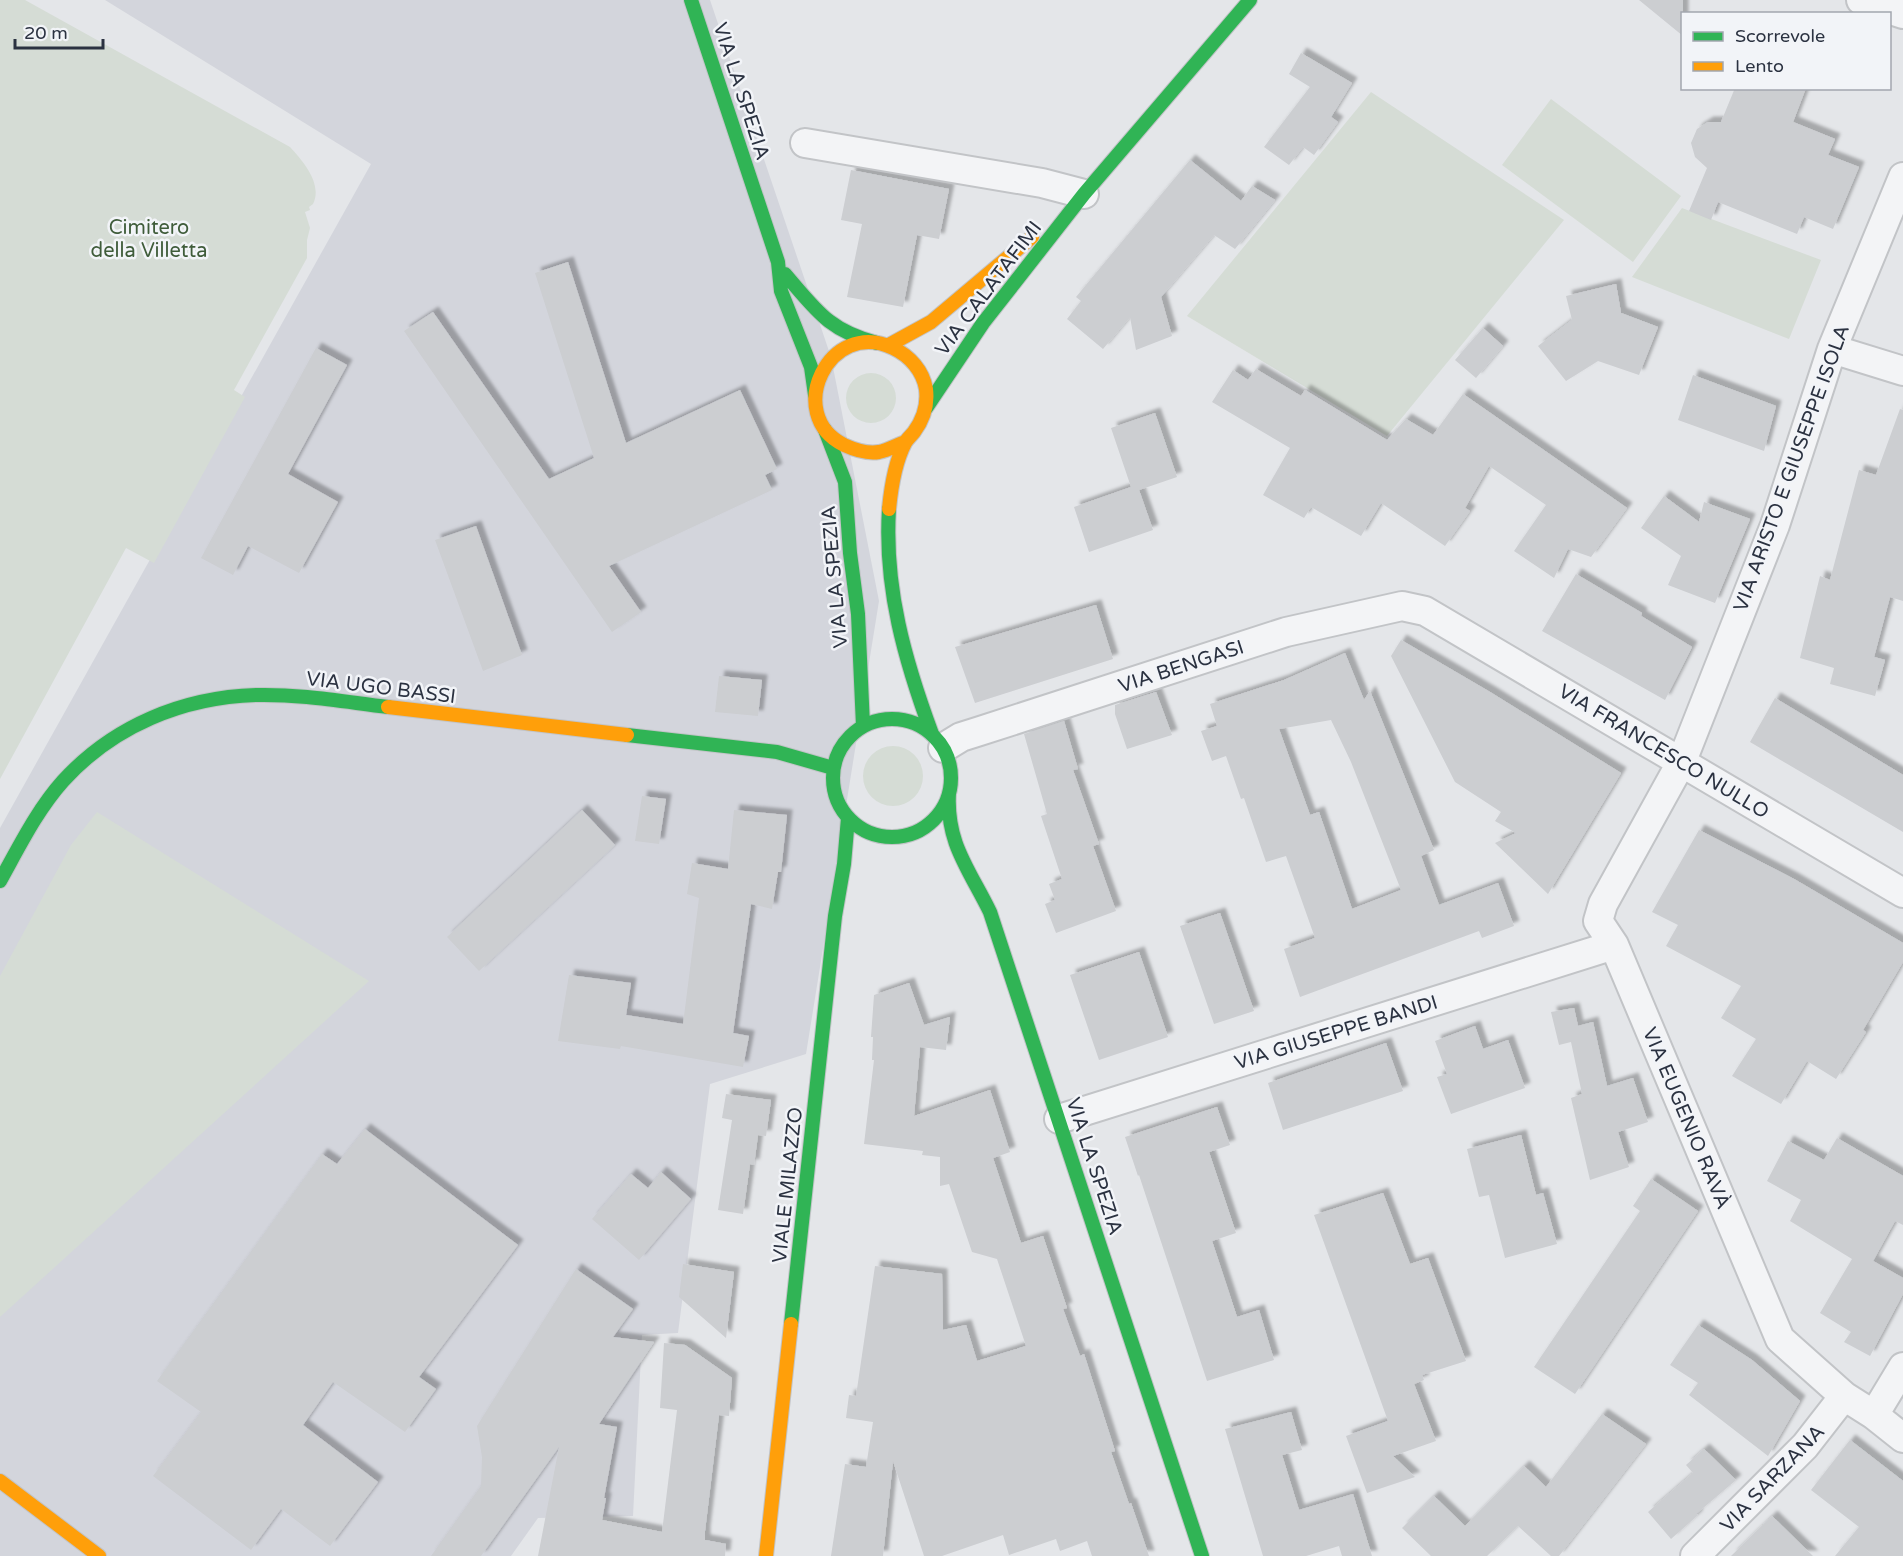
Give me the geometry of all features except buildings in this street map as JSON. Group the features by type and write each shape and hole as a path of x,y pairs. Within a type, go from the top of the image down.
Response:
{"main road":[{"name":"VIA LA SPEZIA","path":"691,0 778,262 784,274 811,306 832,326 852,336 883,344 910,358 924,381 926,408 921,421 905,442 890,498 888,553 900,634 917,693 949,762 951,778 947,817 954,843 964,867 990,912 1202,1556"},
{"name":"VIA CALATAFIMI","path":"926,408 982,323 1084,194 1250,0"},
{"name":"VIA CALATAFIMI","path":"883,344 931,322 1084,194"},
{"name":"VIA LA SPEZIA","path":"778,262 782,295 811,363 816,407 845,482 850,553 858,614 862,726"},
{"path":"815,395 821,373 835,356 855,345 883,344"},
{"path":"824,428 842,446 854,451 881,453 905,442"},
{"name":"VIA UGO BASSI","path":"0,881 44,806 63,781 96,749 153,715 194,702 226,696 258,694 297,697 777,752 833,768"},
{"path":"938,741 917,724 899,719 880,720 862,726 849,737 839,752 833,768 833,786 838,803 848,818 863,829 879,836 897,837 914,832 930,823 942,810 949,793"},
{"name":"VIALE MILAZZO","path":"766,1556 835,916 844,864 848,818"},
{"path":"0,1481 99,1556"}],"street":[{"path":"1861,0 1903,14"},
{"path":"805,143 1042,183 1084,194"},
{"name":"VIA ARISTO E GIUSEPPE ISOLA","path":"1682,761 1775,525 1832,349 1903,177"},
{"path":"1832,349 1903,371"},
{"name":"VIA BENGASI","path":"938,741 971,734 1286,632 1401,606 1425,610"},
{"name":"VIA FRANCESCO NULLO","path":"1425,610 1903,893"},
{"name":"VIA EUGENIO RAVÀ","path":"1682,761 1603,904 1598,921 1614,945 1780,1339 1844,1396 1903,1438"},
{"name":"VIA GIUSEPPE BANDI","path":"1059,1119 1614,945"},
{"path":"1874,1416 1903,1367"},
{"name":"VIA SARZANA","path":"1695,1556 1804,1446 1844,1396"}],"shaded area":[{"path":"105,0 710,0 831,357 879,601 806,1054 710,1084 678,1333 642,1335 633,1516 538,1518 511,1556 0,1556 0,828 371,164"}],"green space":[{"name":"Cimitero della Villetta","path":"0,0 25,0 290,147 310,173 314,181 315,196 313,204 309,207 310,210 305,212 310,228 307,258 234,390 245,397 154,563 126,548 0,779"},
{"path":"1371,92 1564,220 1387,436 1187,316"},
{"path":"1551,99 1681,196 1633,262 1502,165"},
{"path":"1682,208 1821,260 1789,339 1632,277"},
{"path":"871,373 880,375 891,384 896,398 894,407 885,418 871,423 862,421 851,412 846,398 848,389 857,378"},
{"path":"887,746 899,746 910,751 918,759 923,776 921,788 910,801 899,806 887,806 876,801 868,793 863,782 863,770 868,759 876,751"},
{"path":"97,812 369,981 0,1317 0,976 71,845"}],"traffic: fast":[{"path":"691,0 778,262 781,291 811,367 815,395"},
{"path":"926,408 983,323 1084,194 1250,0"},
{"path":"785,274 825,318 847,332 877,343"},
{"path":"825,430 845,482 850,553 858,614 863,726"},
{"path":"889,509 890,567 898,624 913,679 932,734"},
{"path":"0,881 37,816 63,781 104,745 151,718 202,702 257,695 306,697 388,707"},
{"path":"892,719 914,724 934,736 946,756 951,778 946,800 934,820 914,832 892,837 870,832 850,820 838,800 833,778 838,756 850,736 870,724 892,719"},
{"path":"627,735 777,752 833,768"},
{"path":"949,793 949,811 955,841 990,912 1202,1556"},
{"path":"791,1324 835,916 844,864 848,818"}],"traffic: slow":[{"path":"889,345 931,322 1032,237"},
{"path":"889,509 892,484 899,458 905,443 917,427 924,412 926,389 922,376 905,355 893,348 870,342 850,346 833,357 822,374 816,393 817,413 826,431 844,445 866,452 879,452 905,442"},
{"path":"388,707 627,735"},
{"path":"766,1556 791,1324"},
{"path":"0,1481 99,1556"}]}
